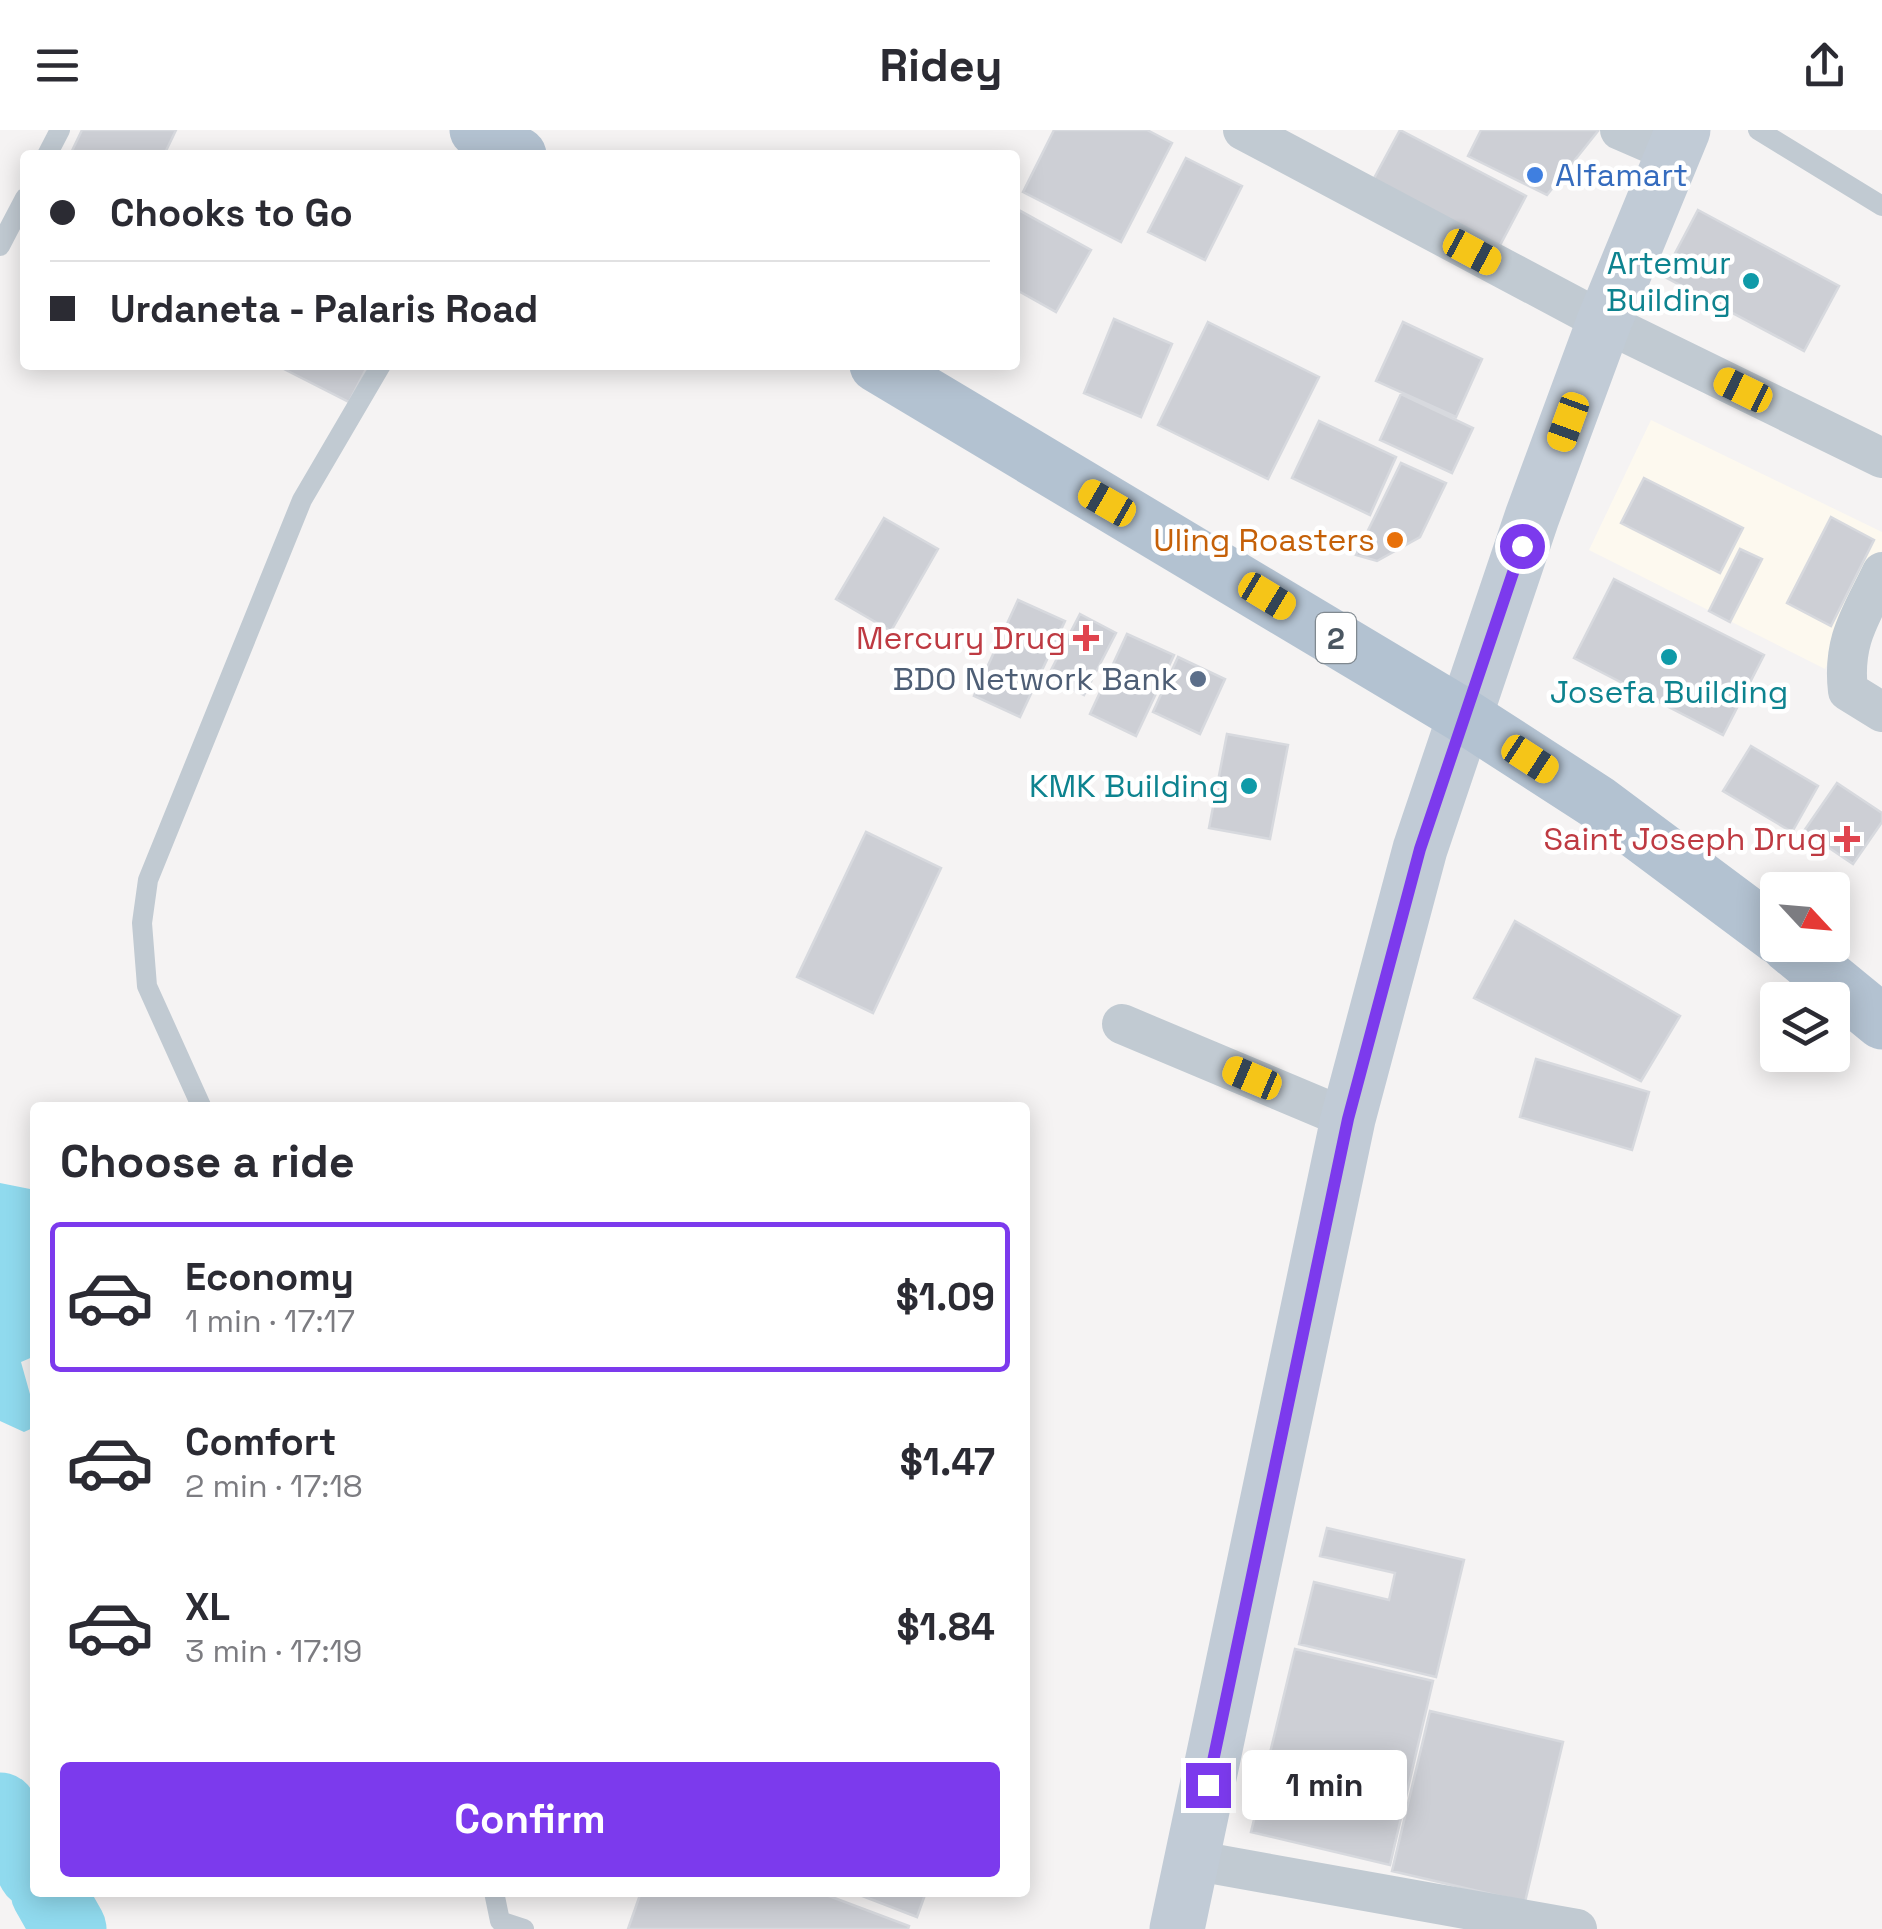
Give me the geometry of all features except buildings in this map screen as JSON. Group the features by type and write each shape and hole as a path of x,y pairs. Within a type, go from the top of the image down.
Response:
{"main road":[{"path":"1178,1929 1348,1119 1420,849 1604,322 1678,142"},
{"name":"2","path":"886,370 1464,716 1597,802 1760,923"},
{"path":"1809,962 1882,1022"}],"street":[{"path":"1242,130 1604,322 1882,458"},
{"path":"1620,130 1678,142"},
{"path":"1882,572 1844,661 1848,691 1882,712"},
{"path":"1122,1024 1348,1119"},
{"path":"1192,1860 1576,1929"}],"lane":[{"path":"1758,130 1882,206"},
{"path":"0,246 20,208"},
{"path":"199,1102 147,986 142,923 148,880 302,500 378,370"},
{"path":"495,1897 500,1921 524,1929"}],"shaded area":[{"path":"1651,420 1882,532 1882,550 1825,669 1589,550"}],"water":[{"path":"0,1183 30,1189 30,1358 21,1362 30,1394 30,1429 24,1432 0,1421"}],"waterway":[{"path":"0,1810 30,1862"},
{"path":"51,1897 69,1929"}],"place":[{"name":"Alfamart","path":"1535,175"},
{"name":"Artemur Building","path":"1751,281"},
{"name":"Uling Roasters","path":"1395,540"},
{"name":"Mercury Drug","path":"1086,638"},
{"name":"Josefa Building","path":"1669,657"},
{"name":"BDO Network Bank","path":"1198,679"},
{"name":"KMK Building","path":"1249,786"},
{"name":"Saint Joseph Drug","path":"1847,839"}],"route":[{"path":"1208,1785 1348,1119 1420,849 1522,546"}]}
